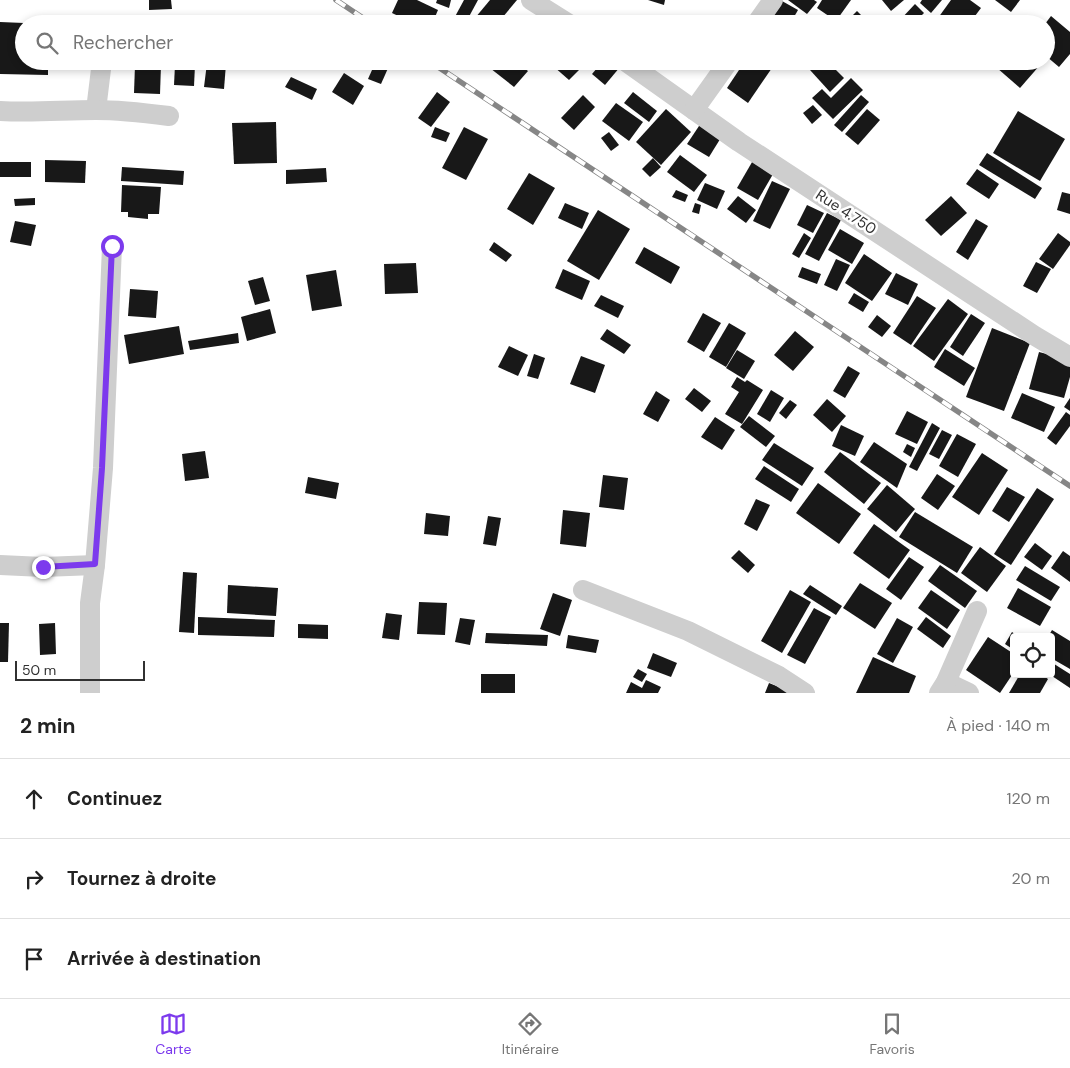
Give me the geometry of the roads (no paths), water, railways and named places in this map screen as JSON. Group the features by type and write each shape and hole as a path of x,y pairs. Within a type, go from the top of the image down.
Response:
{"street":[{"path":"531,0 555,15"},
{"path":"762,15 772,0"},
{"path":"96,110 101,70"},
{"name":"Rue 4.750","path":"638,70 798,181 1070,357"},
{"path":"694,110 723,70"},
{"path":"0,111 28,113 96,110 169,116"},
{"path":"90,693 90,604 102,468 112,246"},
{"path":"0,565 43,567 95,564"},
{"path":"583,590 688,631 779,676 805,693"},
{"path":"969,693 942,687 977,611"}],"railway":[{"path":"336,0 358,15"},
{"path":"443,70 1070,486"}]}
